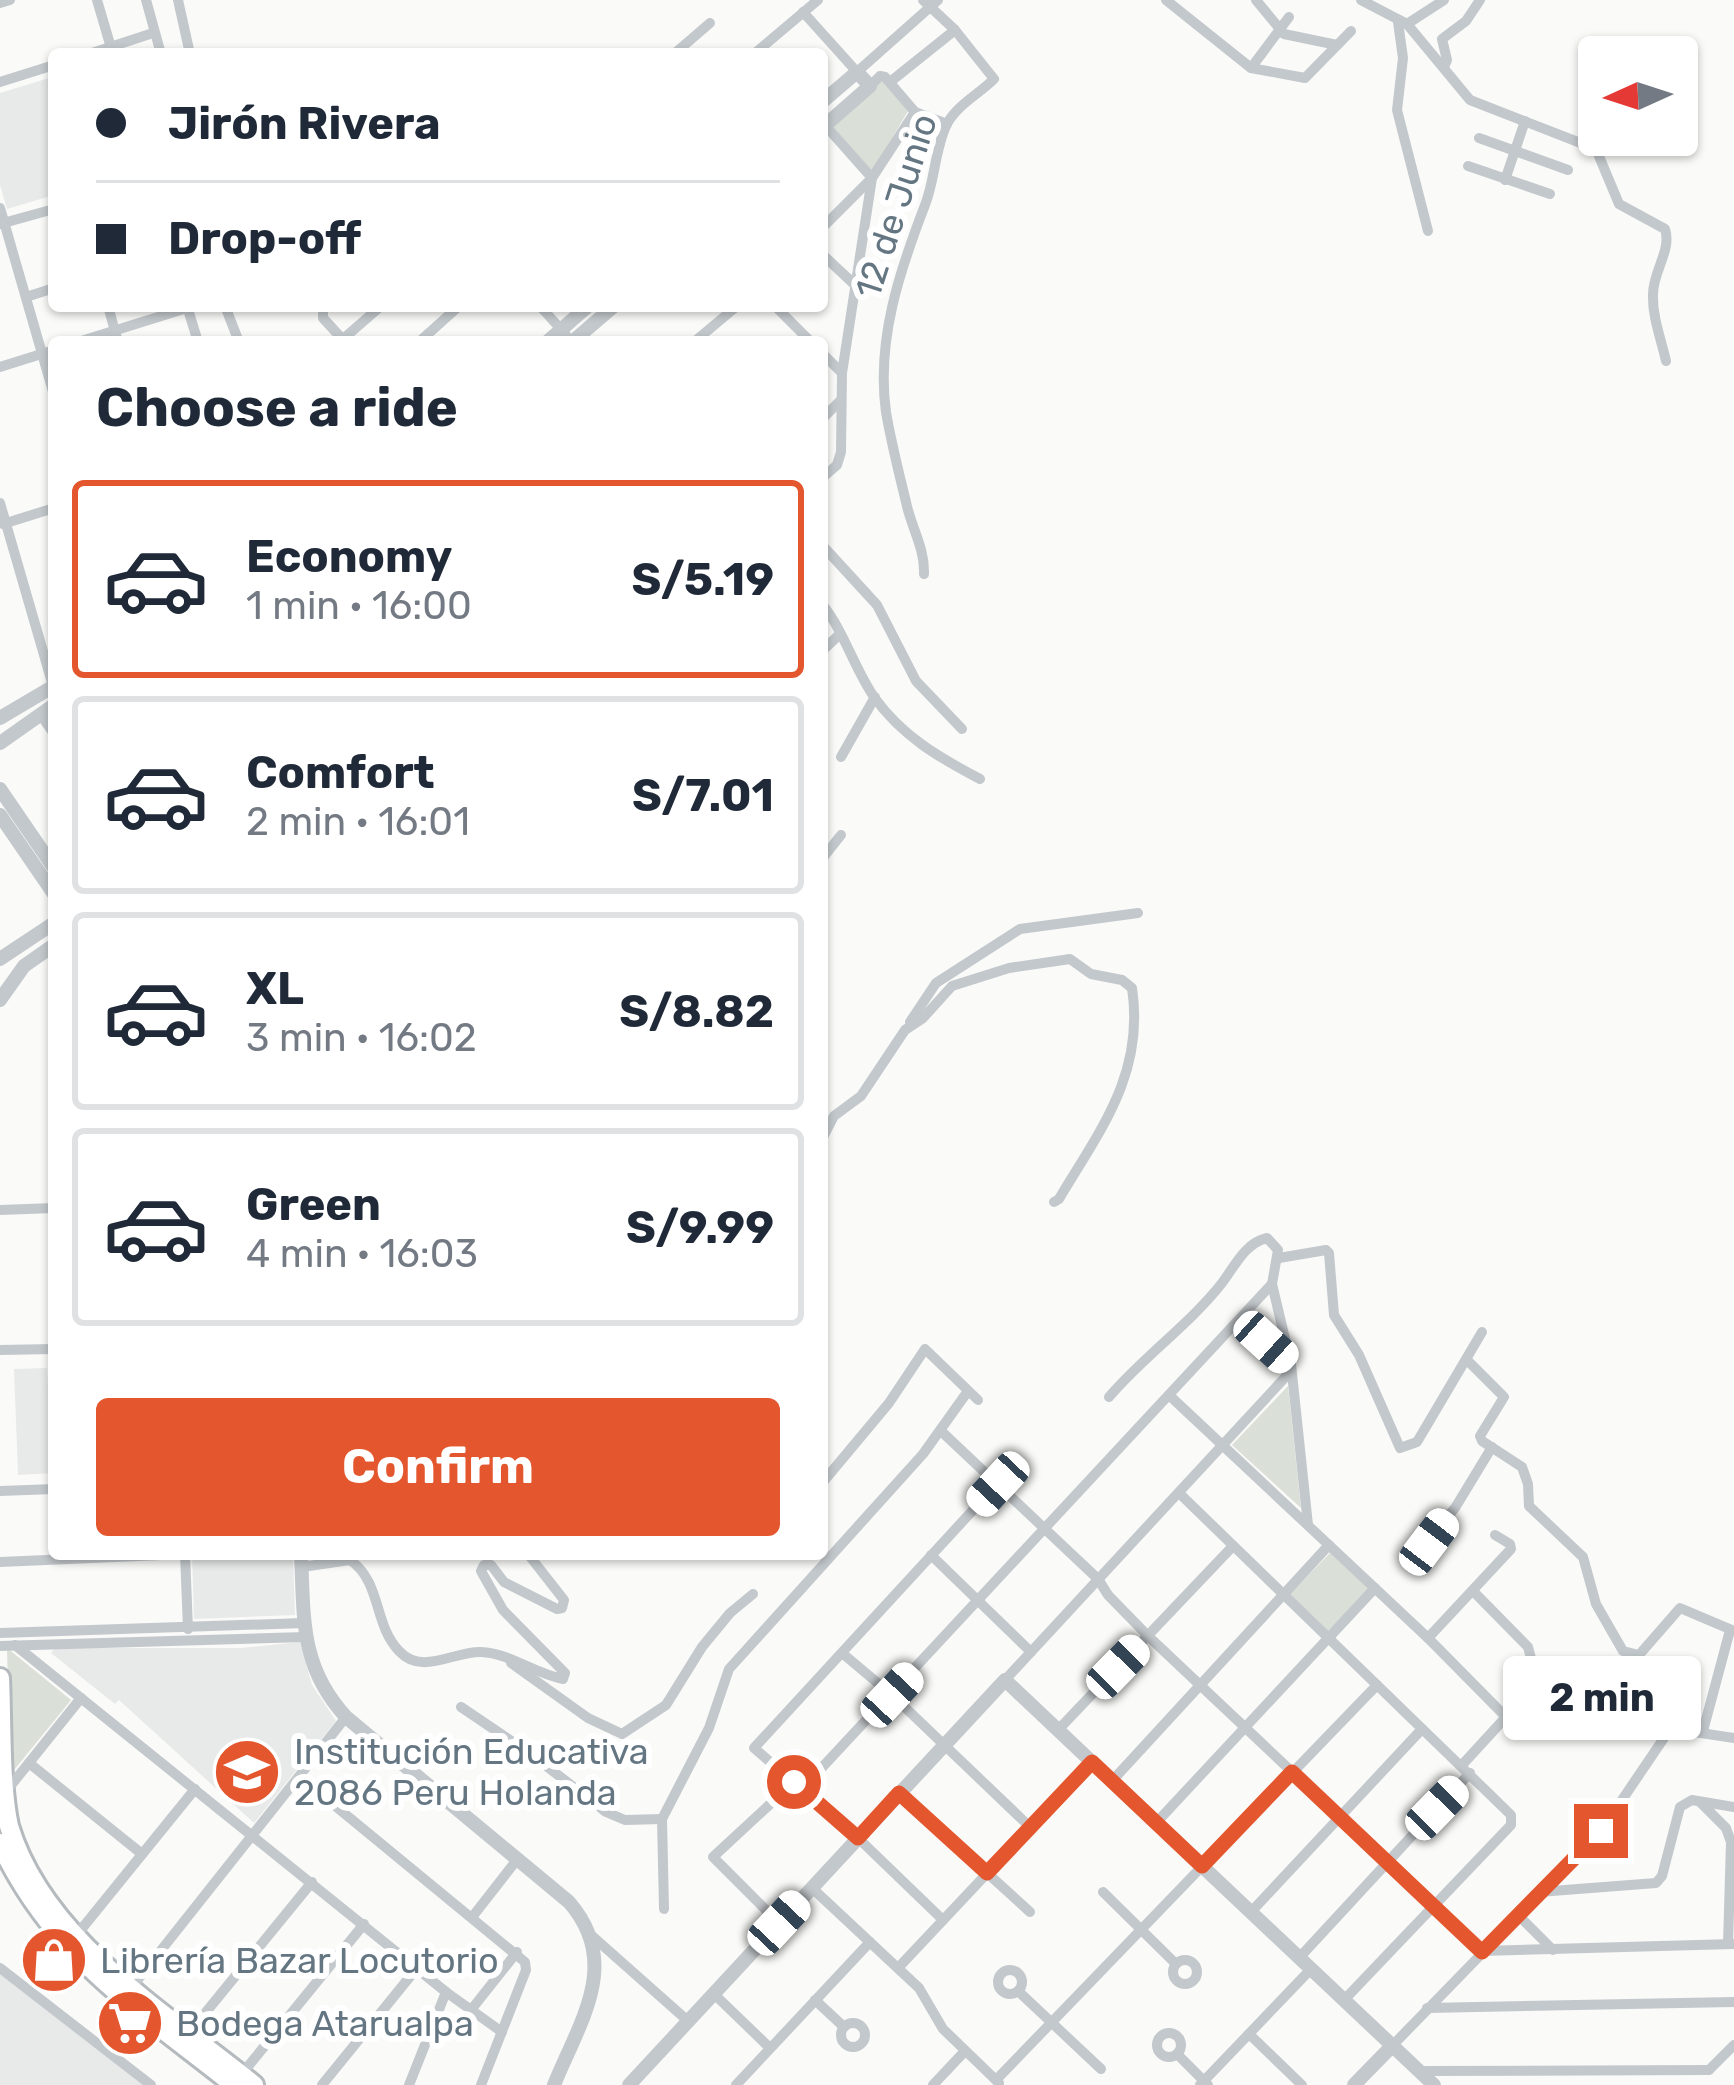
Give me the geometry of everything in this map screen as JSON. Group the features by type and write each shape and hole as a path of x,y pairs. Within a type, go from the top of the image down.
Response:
{"main road":[{"path":"0,1678 4,1794 8,1823 21,1854 74,1937 128,1992 189,2032 243,2082"},
{"path":"0,1844 9,1873 66,1947 243,2082"}],"street":[{"path":"0,3 10,0"},
{"path":"97,0 111,48"},
{"path":"146,0 158,48"},
{"path":"178,0 189,48"},
{"path":"761,48 818,0"},
{"path":"1166,0 1251,68 1305,78 1351,31"},
{"path":"1256,0 1279,31 1337,45"},
{"path":"1360,0 1402,23 1470,100 1593,147 1619,204 1664,229 1666,245 1654,280 1653,300 1666,361"},
{"path":"1402,23 1444,0"},
{"path":"1444,67 1443,37 1466,21 1480,0"},
{"path":"828,97 930,2 956,30 890,82"},
{"path":"802,12 870,86"},
{"path":"1251,68 1289,17"},
{"path":"681,48 710,23"},
{"path":"1402,23 1397,110 1428,231"},
{"name":"12 de Junio","path":"924,574 925,557 906,505 883,385 899,270 926,203 947,124 994,74 956,30"},
{"path":"119,48 153,33"},
{"path":"0,82 48,67"},
{"path":"828,123 880,76 915,112 947,124"},
{"path":"828,222 872,178 915,112"},
{"path":"1505,180 1525,121"},
{"path":"828,132 872,178"},
{"path":"1479,138 1568,170"},
{"path":"1468,166 1550,194"},
{"path":"828,473 842,452 842,373 872,178"},
{"path":"0,208 48,352 0,367"},
{"path":"2,224 48,210"},
{"path":"828,260 855,285"},
{"path":"26,297 48,290"},
{"path":"117,336 175,312"},
{"path":"323,312 339,336"},
{"path":"349,336 375,312"},
{"path":"425,336 452,312"},
{"path":"545,312 566,336"},
{"path":"554,336 581,312"},
{"path":"579,336 607,312"},
{"path":"706,336 731,312"},
{"path":"781,312 805,336"},
{"path":"828,359 842,373"},
{"path":"828,413 840,401"},
{"path":"0,503 48,667"},
{"path":"3,524 48,510"},
{"path":"828,552 877,605 916,681 962,729"},
{"path":"828,614 874,697 925,751 980,779"},
{"path":"828,645 840,634"},
{"path":"0,718 48,690"},
{"path":"841,757 874,697"},
{"path":"0,743 47,710"},
{"path":"0,789 48,859"},
{"path":"0,815 48,885"},
{"path":"828,852 841,836"},
{"path":"40,848 48,842"},
{"path":"828,1128 834,1116 861,1096 936,983 1020,929 1138,913"},
{"path":"2,954 48,927"},
{"path":"0,1000 24,966 48,949"},
{"path":"905,1030 952,986 1061,958 1132,988 1132,1059 1127,1074 1093,1150 1054,1202"},
{"path":"0,1210 48,1208"},
{"path":"779,1923 713,1857 798,1786 892,1695 1241,1320 1272,1284 1279,1258 1274,1243 1267,1238 1250,1245 1209,1300 1109,1397"},
{"path":"1279,1258 1328,1251 1334,1315 1359,1355 1400,1448 1417,1442 1482,1332"},
{"path":"1272,1284 1291,1368 1308,1525"},
{"path":"1241,1320 1291,1368"},
{"path":"0,1351 48,1349"},
{"path":"828,1476 889,1403 925,1349 979,1400"},
{"path":"1468,1360 1504,1394 1480,1436 1522,1467 1529,1506 1583,1557 1596,1604 1627,1655 1639,1655 1680,1608 1732,1630 1702,1731"},
{"path":"629,2085 1291,1368"},
{"path":"828,1556 941,1431 968,1391"},
{"path":"1170,1396 1507,1717"},
{"path":"941,1431 1099,1579 1108,1595 1148,1636 1482,1952 1731,1944 1731,1842 1726,1828 1699,1801"},
{"path":"1413,1557 1455,1508 1492,1448"},
{"path":"943,1920 754,1748 998,1484"},
{"path":"0,1491 48,1489"},
{"path":"1179,1493 1511,1815 1511,1825 1344,2000"},
{"path":"1428,1638 1511,1546 1495,1534"},
{"path":"1112,1781 1329,1545"},
{"path":"1058,1730 1233,1546"},
{"path":"932,1555 1031,1652"},
{"path":"0,1562 48,1560"},
{"path":"185,1560 189,1633"},
{"path":"533,1560 564,1600 562,1608 504,1582 491,1565 484,1565 481,1571 503,1610 565,1676 558,1679 483,1652 428,1662 408,1658 390,1639 377,1599 362,1571 350,1560 301,1560 305,1630 319,1684 346,1718 569,1902 591,1935 688,2021"},
{"path":"664,1909 662,1819 709,1728 729,1669 824,1560"},
{"path":"1156,1823 1375,1588"},
{"path":"1177,2054 1204,2084 1507,1717 1530,1665 1530,1652 1474,1592"},
{"path":"503,1658 588,1718 622,1734 666,1705 711,1636 753,1594"},
{"path":"0,1634 305,1630"},
{"path":"0,1646 189,1633"},
{"path":"15,1645 502,2032"},
{"path":"842,1653 1030,1827"},
{"path":"1005,1680 1434,2085"},
{"path":"812,1888 919,1988 943,2029 999,2083 1377,1685"},
{"path":"4,1794 80,1698"},
{"path":"461,1707 606,1812 626,1820 662,1819"},
{"path":"128,1992 346,1718"},
{"path":"1251,1912 1422,1730"},
{"path":"1354,2085 1601,1831 1660,1741 1681,1730 1734,1738"},
{"path":"898,1968 1092,1762"},
{"path":"29,1763 142,1854"},
{"path":"300,1777 521,1957 526,1970 481,2085"},
{"path":"74,1937 195,1789"},
{"path":"899,1793 1030,1912"},
{"path":"1538,1892 1655,1883 1662,1876 1680,1807 1699,1801 1734,1807"},
{"path":"473,1916 517,1861"},
{"path":"189,2032 312,1882"},
{"path":"1103,1892 1176,1964"},
{"path":"1517,1914 1553,1950"},
{"path":"243,2082 364,1924"},
{"path":"554,2085 596,1976 597,1954 591,1935"},
{"path":"736,2085 870,1942"},
{"path":"471,2010 521,1957"},
{"path":"0,1968 151,2085"},
{"path":"322,2085 417,1968"},
{"path":"1018,1991 1100,2069"},
{"path":"409,2085 446,1992"},
{"path":"713,1994 770,2048"},
{"path":"815,2000 844,2026"},
{"path":"1427,2008 1734,2002"},
{"path":"1249,2034 1302,2085"},
{"path":"1419,2071 1709,2070 1734,2045"},
{"path":"933,2085 965,2051"},
{"path":"1709,2070 1709,2085"},
{"path":"1516,2071 1517,2085"},
{"path":"1580,2071 1580,2085"}],"shaded area":[{"path":"48,78 48,197 7,209 0,185 0,93"},
{"path":"881,78 908,111 872,172 830,123"},
{"path":"47,1368 48,1473 18,1475 14,1369"},
{"path":"1288,1386 1301,1508 1232,1445"},
{"path":"1331,1552 1369,1589 1328,1631 1290,1594"},
{"path":"192,1560 293,1560 295,1615 194,1619"},
{"name":"Institución Educativa 2086 Peru Holanda","path":"300,1642 312,1685 336,1721 254,1823 119,1700 115,1704 51,1653 55,1648 241,1648"},
{"path":"7,1648 71,1700 10,1775"},
{"path":"0,1973 144,2085 0,2085"}],"place":[{"name":"Institución Educativa 2086 Peru Holanda","path":"247,1772"},
{"name":"Librería Bazar Locutorio","path":"54,1960"},
{"name":"Bodega Atarualpa","path":"130,2023"}],"route":[{"path":"794,1782 858,1838 899,1793 987,1873 1092,1762 1202,1866 1292,1772 1482,1952 1601,1831"}]}
